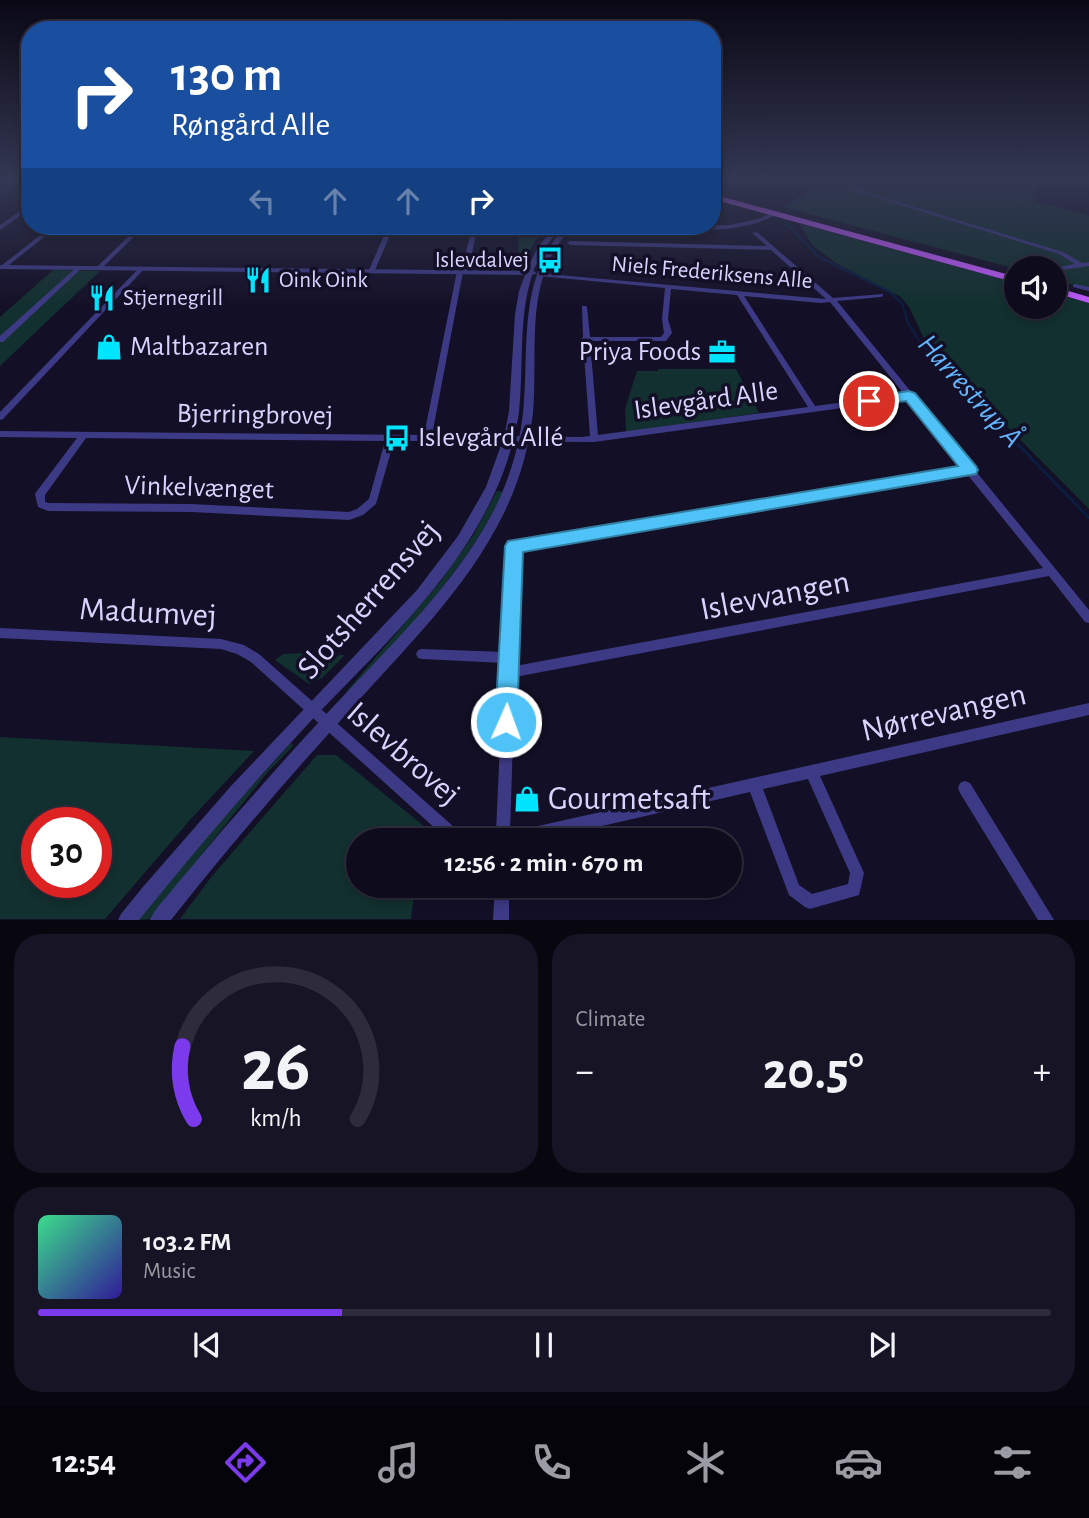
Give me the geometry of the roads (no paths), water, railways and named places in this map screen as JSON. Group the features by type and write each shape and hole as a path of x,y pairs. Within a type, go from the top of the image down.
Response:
{"main road":[{"path":"803,222 1004,276"},
{"path":"817,222 1004,270"},
{"path":"1067,286 1089,291"},
{"path":"1067,294 1089,300"}],"street":[{"path":"721,227 736,227 758,222"},
{"path":"961,222 1061,253 1081,265"},
{"path":"755,233 833,301 1089,618"},
{"path":"1,267 43,235"},
{"path":"99,268 133,235"},
{"path":"372,270 387,235"},
{"path":"427,440 462,271 472,235"},
{"name":"Slotsherrensvej","path":"127,919 213,816 416,600 444,566 482,508 528,411 533,274 538,250 550,235"},
{"name":"Slotsherrensvej","path":"533,274 560,235"},
{"path":"570,243 772,248"},
{"path":"1067,267 1089,264"},
{"path":"1,267 533,274"},
{"path":"0,340 80,267"},
{"path":"0,417 142,268"},
{"name":"Niels Frederiksens Alle","path":"533,274 833,301 881,295"},
{"path":"586,340 663,339 668,333 665,319 668,286"},
{"path":"1075,286 1089,291"},
{"path":"739,293 813,409"},
{"path":"584,307 594,439"},
{"name":"Islevgård Alle","path":"516,440 594,439 909,396"},
{"name":"Bjerringbrovej","path":"0,434 516,440"},
{"name":"Vinkelvænget","path":"84,435 40,494 41,504 48,507 191,508 349,516 360,512 373,501 390,440"},
{"name":"Slotsherrensvej","path":"159,919 249,810 432,609 472,558 503,505 516,440"},
{"name":"Islevbrovej","path":"504,828 514,546 970,470"},
{"name":"Islevvangen","path":"508,673 1051,571"},
{"name":"Madumvej","path":"0,633 233,646 255,657 311,711"},
{"path":"422,654 509,658"},
{"name":"Nørrevangen","path":"560,828 1089,709"},
{"name":"Islevbrovej","path":"311,711 444,828"},
{"path":"754,785 794,890 810,902 854,890 857,884 857,873 812,772"},
{"path":"965,788 1047,919"},
{"path":"501,919 502,898"}],"waterway":[{"name":"Harrestrup Å","path":"786,222 819,257 890,292 902,303 908,323 921,344 958,383"},
{"name":"Harrestrup Å","path":"957,381 1089,518"}],"place":[{"name":"Islevdalvej","path":"550,260"},
{"name":"Oink Oink","path":"258,280"},
{"name":"Stjernegrill","path":"102,298"},
{"name":"Maltbazaren","path":"109,347"},
{"name":"Priya Foods","path":"722,352"},
{"name":"Islevgård Allé","path":"397,438"},
{"name":"Gourmetsaft","path":"527,799"}]}
